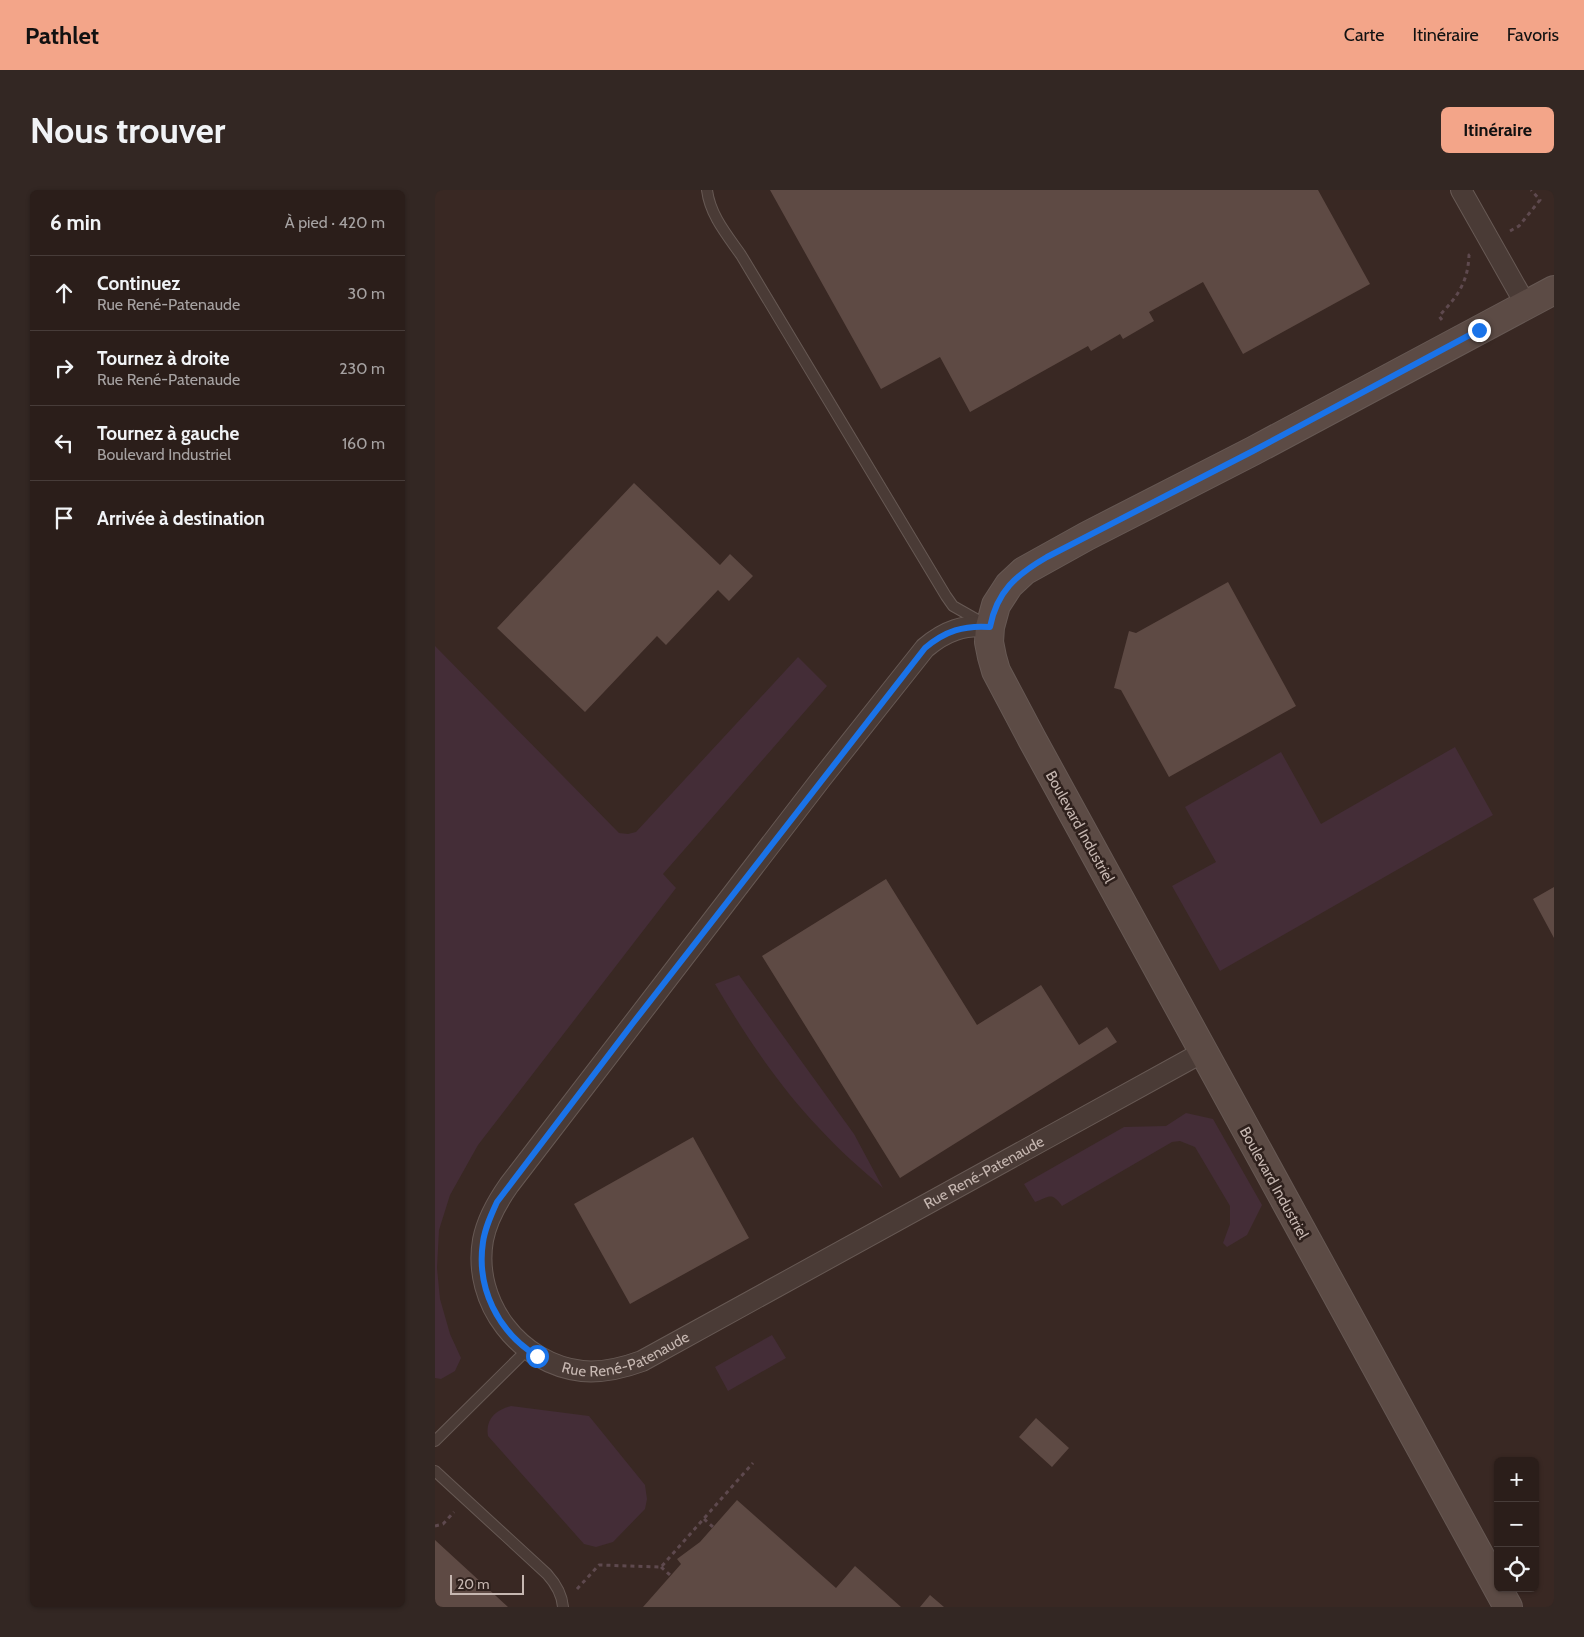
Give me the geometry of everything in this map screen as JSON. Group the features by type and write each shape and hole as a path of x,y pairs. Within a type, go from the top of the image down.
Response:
{"street":[{"path":"1461,190 1526,305"},
{"name":"Boulevard Industriel","path":"1508,1607 1071,812 996,671 989,642 990,627 996,605 1017,577 1035,564 1253,451 1554,290"},
{"name":"Rue René-Patenaude","path":"990,627 962,627 948,631 935,638 925,648 633,1023 497,1202 488,1221 483,1241 482,1261 484,1282 499,1320 527,1350 559,1366 583,1371 607,1371 642,1361 1203,1052"}],"lane":[{"path":"707,190 707,198 714,217 745,263 946,596 953,606 990,627"},
{"path":"435,1441 527,1350"},
{"path":"435,1470 555,1582 563,1607"}],"path":[{"path":"1519,226 1540,200 1531,190"},
{"path":"1439,316 1460,291 1466,278 1469,255"},
{"path":"661,1567 753,1463"},
{"path":"435,1526 443,1524 466,1499"},
{"path":"703,1519 713,1527"},
{"path":"561,1596 573,1594 599,1565 661,1567 670,1576"}],"shaded area":[{"path":"435,646 619,833 628,834 636,832 798,657 827,686 663,874 676,888 478,1145 450,1195 439,1230 437,1268 440,1299 450,1334 461,1358 455,1371 441,1379 435,1378"},
{"path":"1455,747 1493,815 1220,971 1172,886 1216,862 1185,807 1281,752 1321,824"},
{"path":"739,975 854,1134 883,1188 842,1152 804,1112 750,1041 715,984"},
{"path":"1186,1113 1213,1119 1262,1205 1247,1235 1227,1247 1223,1243 1230,1224 1230,1206 1195,1147 1180,1141 1172,1142 1062,1206 1056,1199 1050,1196 1035,1202 1024,1184 1124,1127 1166,1126"},
{"path":"772,1335 786,1358 728,1391 715,1367"},
{"path":"511,1406 589,1416 645,1485 647,1499 645,1509 613,1542 596,1547 584,1544 488,1436 488,1425 493,1416"}],"building":[{"path":"770,190 1318,190 1370,284 1243,354 1203,282 1149,312 1154,321 1123,339 1120,334 1091,351 1088,346 970,412 940,357 881,389"},
{"path":"634,483 720,565 730,554 753,576 729,601 718,590 666,645 657,636 585,712 497,628"},
{"path":"1228,582 1296,706 1169,777 1121,690 1114,688 1129,631 1136,633"},
{"path":"886,879 977,1025 1041,985 1079,1045 1107,1027 1117,1042 900,1178 762,956"},
{"path":"1554,887 1554,938 1533,899"},
{"path":"693,1137 749,1238 630,1304 574,1204"},
{"path":"1036,1418 1069,1448 1052,1467 1019,1437"},
{"path":"737,1500 836,1588 855,1566 901,1607 643,1607 681,1564 677,1559 700,1542"},
{"path":"435,1540 508,1607 435,1607"},
{"path":"930,1595 944,1607 920,1607"}],"route":[{"path":"537,1356 527,1350 512,1336 499,1320 484,1282 483,1241 488,1221 497,1202 633,1023 898,680 925,648 935,638 948,631 962,627 990,627 996,605 1009,585 1024,571 1047,557 1253,451 1479,330"}]}
